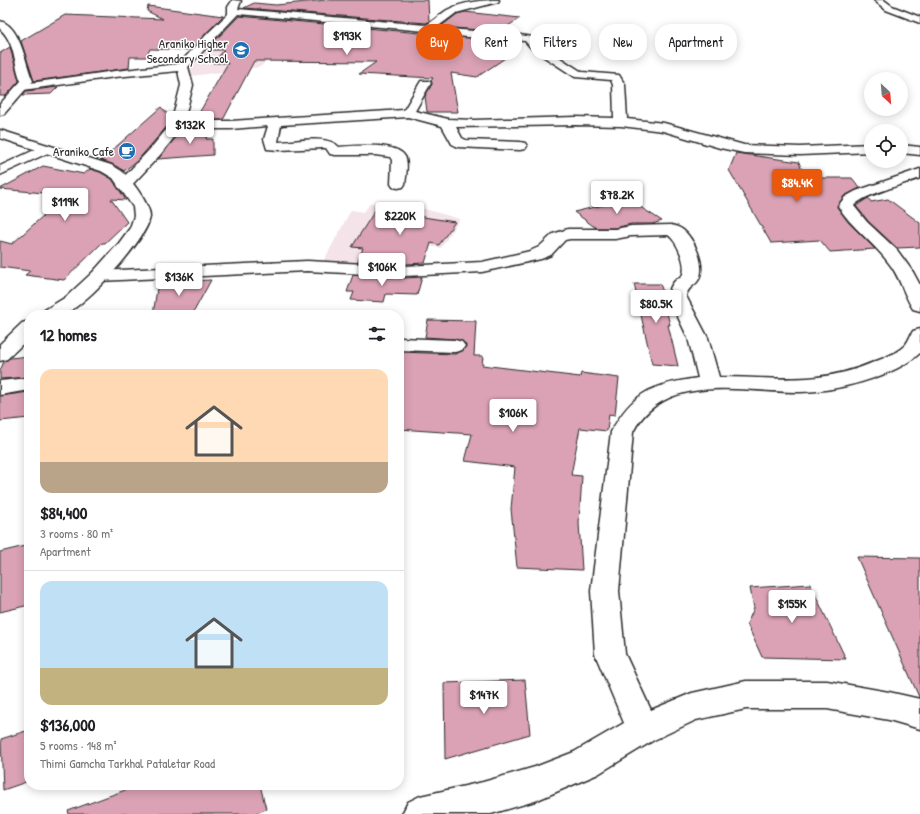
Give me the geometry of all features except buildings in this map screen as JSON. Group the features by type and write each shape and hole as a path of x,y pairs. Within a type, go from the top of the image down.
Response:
{"street":[{"path":"23,87 115,74 182,67 212,34 233,15 233,7 237,1 236,0"},
{"path":"434,24 444,15 453,11 495,0"},
{"path":"878,0 889,8 920,20"},
{"path":"233,11 416,27"},
{"path":"0,24 14,37 22,73 27,81 0,111"},
{"path":"463,34 529,39 536,47 579,75 615,77 619,85 621,122"},
{"path":"124,185 156,152 177,125 187,85 182,67"},
{"path":"408,113 425,84"},
{"path":"177,125 231,125 408,113 447,123 474,124 575,121 621,122 664,127 726,145 744,148 800,151 864,148"},
{"path":"275,122 271,139 272,146 321,144 330,145 335,151 366,150 394,154 399,159 398,184"},
{"path":"447,123 457,141 463,144 520,146"},
{"path":"0,134 106,168 118,176 141,207 142,216 138,228 125,247 99,276 73,300 58,310"},
{"path":"0,171 45,149"},
{"path":"908,150 920,151"},
{"path":"920,173 861,194 850,200 846,206 852,217 891,255 902,268 920,306"},
{"path":"99,276 308,266 405,271 482,267 535,255 545,251 559,237 568,234 615,234 631,231 672,230 679,234 690,255 692,271 689,279 680,287 677,296 698,338 710,384"},
{"path":"0,355 24,332"},
{"path":"643,729 610,654 604,591 622,432 630,417 646,401 658,394 692,384 798,386 829,383 861,375 886,365 913,350 920,335"},
{"path":"404,344 455,346"},
{"path":"0,388 24,385"},
{"path":"420,814 483,799 535,784 586,763 643,729 692,707 746,695 827,695 920,714"}],"shaded area":[{"name":"Araniko Higher Secondary School","path":"221,33 294,37 260,67 191,76 189,63"},
{"path":"370,203 421,208 460,219 441,248 401,242 389,268 322,264 351,210 364,212"}],"place":[{"name":"Araniko Higher Secondary School","path":"241,50"},
{"name":"Araniko Cafe","path":"127,151"}]}
